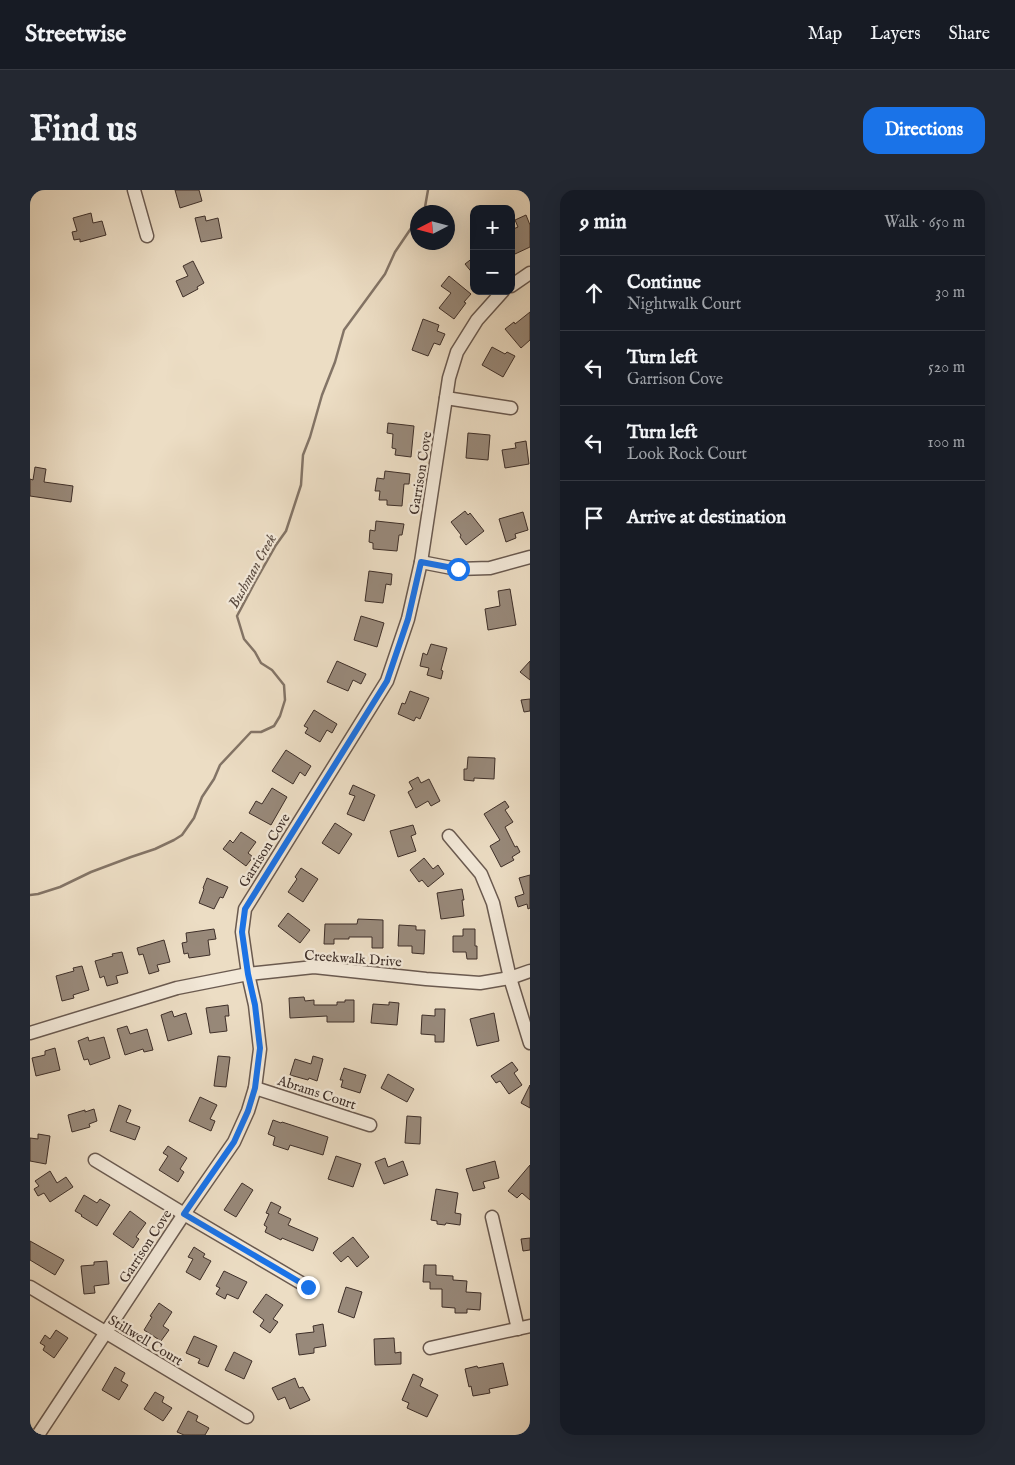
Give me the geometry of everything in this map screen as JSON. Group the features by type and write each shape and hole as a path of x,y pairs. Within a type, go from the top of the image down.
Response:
{"street":[{"path":"134,190 147,236"},
{"path":"515,283 530,273"},
{"name":"Garrison Cove","path":"38,1435 184,1214 234,1142 248,1111 255,1088 260,1048 255,1005 242,932 245,909 387,681 408,619 421,562 449,378 457,352 477,320 499,295"},
{"path":"446,398 511,408"},
{"path":"421,562 458,569 490,568 530,558"},
{"path":"449,836 481,874 493,903 510,978 530,1043"},
{"name":"Creekwalk Drive","path":"30,1033 177,988 248,974 314,967 480,983 510,978 530,971"},
{"name":"Abrams Court","path":"255,1088 370,1126"},
{"path":"95,1160 308,1287"},
{"path":"430,1348 524,1328 492,1217"},
{"name":"Stillwell Court","path":"30,1287 248,1417"}],"building":[{"path":"175,190 199,190 202,201 180,208"},
{"path":"91,213 93,223 102,221 106,235 80,242 80,239 74,240 72,232 77,231 73,218"},
{"path":"526,215 530,225 530,247 515,254 515,228 518,227 515,220"},
{"path":"205,216 206,221 218,218 222,238 201,242 195,218"},
{"path":"470,260 470,270 465,264"},
{"path":"193,261 204,283 197,287 198,289 183,297 176,281 188,276 183,266"},
{"path":"449,276 470,293 464,302 466,303 454,319 439,308 451,293 441,286"},
{"path":"530,312 530,340 521,348 505,329"},
{"path":"423,319 439,325 437,331 445,334 440,345 434,343 428,356 412,350"},
{"path":"492,347 505,354 507,352 515,356 503,377 482,365"},
{"path":"388,423 414,426 411,457 395,455 396,449 392,448 393,434 387,433"},
{"path":"468,433 490,435 488,460 466,458"},
{"path":"526,441 529,464 505,468 502,450 516,448 515,443"},
{"path":"35,467 46,469 44,482 73,486 71,502 30,496 30,479 33,480"},
{"path":"385,471 410,474 409,484 404,484 402,506 387,505 387,500 379,500 380,491 375,491 377,478 384,479"},
{"path":"465,511 468,515 470,513 484,531 466,545 451,522"},
{"path":"523,512 528,530 515,534 516,538 506,542 499,519"},
{"path":"376,521 404,524 402,535 399,535 397,551 373,549 373,543 369,542 370,530 375,531"},
{"path":"369,571 392,574 391,585 386,584 383,603 365,601"},
{"path":"510,589 516,625 488,630 485,609 500,606 498,591"},
{"path":"361,616 384,623 377,647 354,640"},
{"path":"431,644 447,648 441,670 443,671 441,679 427,675 429,668 420,666 423,653 427,655"},
{"path":"337,661 366,674 361,684 353,680 348,691 327,682"},
{"path":"530,661 530,680 520,672"},
{"path":"410,691 429,698 420,719 416,717 414,721 398,714 402,703 405,704"},
{"path":"530,699 530,711 524,712 521,700"},
{"path":"314,710 337,724 332,733 327,730 320,742 305,733 308,728 304,726"},
{"path":"286,750 311,766 305,776 300,772 293,784 272,771"},
{"path":"468,757 495,758 494,779 474,778 474,781 464,780 464,769 467,769"},
{"path":"418,777 421,783 429,779 440,801 431,806 428,801 416,808 408,792 413,789 409,782"},
{"path":"353,785 375,795 364,821 347,814 355,796 349,794"},
{"path":"272,788 287,797 271,825 249,813 256,801 262,804"},
{"path":"505,801 509,807 505,810 513,822 505,827 515,847 517,846 520,852 512,857 514,860 501,867 490,846 500,840 484,814"},
{"path":"335,823 352,834 339,854 322,843"},
{"path":"413,825 416,834 411,836 416,851 398,857 390,831"},
{"path":"241,832 256,842 248,853 253,857 246,866 223,849 230,840 233,843"},
{"path":"424,858 433,869 438,865 444,874 428,887 422,880 419,882 410,870"},
{"path":"301,868 318,879 303,902 288,892 297,879 295,877"},
{"path":"530,875 530,908 528,909 527,904 518,907 515,897 524,894 519,878"},
{"path":"207,878 228,887 223,898 220,897 214,909 199,903"},
{"path":"462,889 464,916 441,919 437,893"},
{"path":"288,913 310,930 300,943 278,926"},
{"path":"358,919 383,920 383,948 372,948 372,937 334,939 334,944 324,944 325,924 357,924"},
{"path":"399,925 416,926 416,930 425,930 424,954 412,953 412,946 398,946"},
{"path":"214,929 216,939 208,940 210,955 189,958 188,953 184,954 182,943 187,942 186,933"},
{"path":"463,929 475,929 477,959 467,959 466,952 453,952 453,936 463,936"},
{"path":"164,940 170,962 157,965 159,971 149,974 143,954 139,955 137,948"},
{"path":"122,952 128,973 116,976 118,983 107,986 104,976 100,978 95,961"},
{"path":"82,966 89,990 73,995 74,998 62,1001 56,976 74,971 73,968"},
{"path":"304,997 305,1001 314,1000 314,1005 337,1005 337,1002 354,1000 354,1022 327,1022 327,1016 290,1018 289,998"},
{"path":"389,1002 399,1003 397,1025 371,1023 373,1004 389,1005"},
{"path":"228,1005 229,1016 225,1016 227,1031 210,1033 206,1008"},
{"path":"435,1009 445,1009 444,1042 435,1042 435,1035 421,1034 422,1015 435,1016"},
{"path":"172,1011 174,1017 186,1013 192,1034 168,1041 161,1015"},
{"path":"494,1013 499,1041 477,1046 470,1019"},
{"path":"127,1026 130,1034 147,1029 153,1050 144,1052 143,1049 125,1055 117,1029"},
{"path":"88,1037 89,1041 104,1037 110,1058 90,1065 88,1059 84,1060 78,1041"},
{"path":"55,1048 60,1070 36,1076 32,1058 45,1055 45,1051"},
{"path":"218,1056 230,1057 226,1087 214,1086"},
{"path":"313,1056 323,1059 317,1081 290,1075 295,1059 311,1064"},
{"path":"512,1062 518,1070 514,1073 522,1085 509,1094 500,1081 496,1083 491,1076"},
{"path":"344,1068 366,1075 360,1093 341,1087 343,1080 340,1080"},
{"path":"388,1074 414,1089 407,1102 381,1088"},
{"path":"530,1085 530,1108 521,1103"},
{"path":"200,1097 217,1105 210,1119 215,1121 211,1131 189,1121"},
{"path":"119,1105 131,1110 126,1122 140,1127 135,1140 110,1131"},
{"path":"94,1109 97,1121 89,1124 90,1127 72,1132 68,1115"},
{"path":"407,1116 421,1117 420,1144 405,1143"},
{"path":"273,1120 328,1137 323,1155 290,1145 288,1150 273,1145 275,1137 268,1134"},
{"path":"38,1134 50,1136 46,1164 30,1161 30,1138 38,1139"},
{"path":"168,1146 187,1158 180,1169 184,1172 178,1182 159,1170 168,1156 163,1153"},
{"path":"336,1156 361,1164 353,1187 328,1179"},
{"path":"385,1158 388,1167 403,1161 408,1175 384,1184 375,1162"},
{"path":"495,1161 499,1178 483,1182 485,1188 473,1191 466,1169"},
{"path":"530,1165 530,1200 522,1193 517,1198 508,1191"},
{"path":"50,1171 57,1183 66,1177 73,1187 50,1202 44,1193 38,1196 34,1189 39,1186 35,1181"},
{"path":"242,1183 253,1190 236,1217 224,1210"},
{"path":"436,1189 458,1193 455,1213 461,1214 460,1225 437,1224 437,1221 431,1220"},
{"path":"84,1195 97,1203 100,1199 110,1205 97,1226 75,1211"},
{"path":"271,1202 281,1207 278,1213 291,1219 288,1225 318,1238 313,1251 282,1238 281,1240 265,1232 267,1227 264,1225 269,1214 266,1213"},
{"path":"130,1211 146,1223 136,1237 139,1239 133,1248 113,1234"},
{"path":"353,1237 369,1257 357,1267 348,1256 341,1262 333,1253"},
{"path":"530,1238 530,1250 523,1251 521,1239"},
{"path":"30,1241 64,1260 55,1275 30,1260"},
{"path":"194,1247 205,1254 203,1257 211,1261 200,1280 186,1272 193,1259 188,1257"},
{"path":"107,1261 109,1284 94,1286 95,1293 84,1294 81,1266"},
{"path":"424,1265 436,1265 436,1275 453,1276 453,1280 467,1281 466,1292 481,1293 480,1310 467,1309 467,1313 455,1313 455,1308 442,1307 442,1289 430,1289 430,1282 423,1282"},
{"path":"224,1271 247,1282 238,1299 227,1294 225,1299 216,1294 220,1288 216,1286"},
{"path":"346,1287 362,1292 354,1318 338,1312"},
{"path":"266,1294 283,1305 273,1319 278,1322 270,1333 260,1326 264,1320 253,1312"},
{"path":"159,1303 172,1312 163,1326 169,1330 161,1341 144,1330 152,1317 150,1316"},
{"path":"323,1324 326,1346 314,1348 314,1353 299,1355 296,1334 314,1332 313,1326"},
{"path":"56,1330 68,1338 54,1358 43,1350 45,1346 40,1343 45,1335 50,1339"},
{"path":"194,1336 217,1346 208,1367 198,1363 200,1359 186,1353"},
{"path":"394,1338 395,1353 401,1352 401,1364 375,1365 374,1339"},
{"path":"234,1352 252,1361 244,1379 225,1370"},
{"path":"503,1363 508,1385 489,1389 490,1393 473,1396 465,1369"},
{"path":"115,1367 125,1373 121,1381 128,1385 119,1400 102,1390"},
{"path":"413,1374 423,1379 420,1386 438,1395 427,1417 407,1408 409,1403 402,1400"},
{"path":"295,1378 299,1388 303,1387 310,1400 290,1409 285,1397 278,1400 272,1388"},
{"path":"155,1392 164,1397 162,1402 172,1408 163,1421 144,1409"},
{"path":"188,1411 198,1416 196,1421 209,1428 205,1435 184,1435 177,1432"}],"waterway":[{"name":"Bushman Creek","path":"425,205 428,190"},
{"name":"Bushman Creek","path":"30,895 60,887 91,872 155,849 182,835 194,818 202,797 214,779 220,765 251,732 261,732 274,726 280,716 285,700 284,685 272,670 261,663 244,639 237,616 276,545 286,531 301,485 303,455 344,330 385,274 395,252 410,230"}],"route":[{"path":"308,1287 184,1214 234,1142 248,1111 255,1088 260,1048 255,1005 242,932 245,909 387,681 408,619 421,562 458,569"}]}
